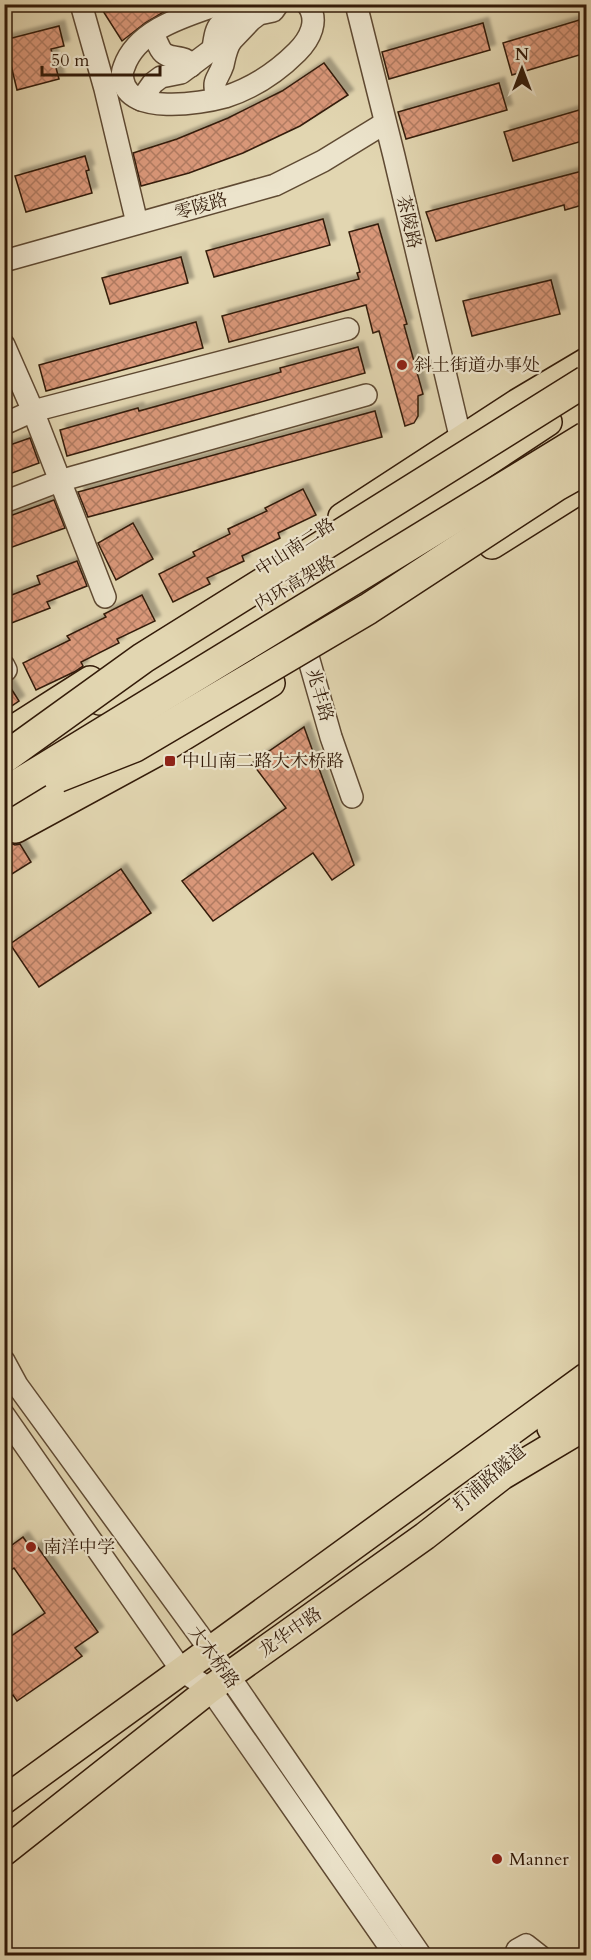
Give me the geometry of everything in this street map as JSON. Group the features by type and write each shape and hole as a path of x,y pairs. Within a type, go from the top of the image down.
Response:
{"highway":[{"path":"4,760 143,658 586,381"},
{"name":"内环高架路","path":"4,760 586,405"},
{"name":"内环高架路","path":"4,793 586,437"},
{"path":"4,797 134,747 368,609 556,486 586,469"}],"main road":[{"name":"中山南二路","path":"4,735 517,403 586,362"},
{"name":"中山南二路","path":"4,753 224,636 586,396"},
{"path":"4,818 143,725 297,631 412,561 586,463"},
{"path":"4,836 163,749 586,486"},
{"name":"龙华中路","path":"4,1800 586,1377"},
{"name":"打浦路隧道","path":"425,1536 509,1457 586,1404"},
{"name":"龙华中路","path":"4,1852 220,1682 425,1536 502,1476 586,1426"}],"street":[{"path":"81,4 114,86 137,223"},
{"path":"114,86 127,57 146,37 184,17 219,4"},
{"path":"218,98 214,86 216,75 223,63 224,52 222,45 214,36 220,25 226,20 249,19 253,14 273,12 278,4"},
{"path":"114,86 141,100 160,104 188,104 218,98 260,82 284,65 307,42 314,23 312,10 307,4"},
{"name":"茶陵路","path":"356,4 461,440"},
{"path":"151,34 158,40 163,54 174,58 184,58 191,66"},
{"path":"141,100 153,82 161,77 181,73 222,45"},
{"name":"零陵路","path":"4,261 275,185 323,161 385,123"},
{"path":"4,424 33,411 348,329"},
{"path":"4,345 33,411 105,597"},
{"path":"4,502 59,481 366,395"},
{"name":"兆丰路","path":"283,596 309,660 331,737 352,797"},
{"name":"大木桥路","path":"4,1361 17,1385 210,1650 220,1682 396,1956"},
{"name":"大木桥路","path":"4,1416 182,1671 220,1682 421,1956"},
{"path":"517,1950 526,1945 540,1956"}],"building":[{"path":"116,4 177,4 145,23 122,41 103,11"},
{"path":"586,18 586,53 512,75 503,43"},
{"path":"483,23 490,50 389,79 382,52"},
{"path":"59,26 64,46 51,49 59,79 17,90 10,61 4,63 4,40"},
{"path":"324,63 348,95 300,126 243,153 189,173 141,186 133,153 177,139 228,118 282,91"},
{"path":"499,83 507,110 406,139 398,112"},
{"path":"586,108 586,140 513,161 504,132"},
{"path":"85,156 89,170 86,171 92,193 26,212 15,176"},
{"path":"586,170 586,204 565,210 564,205 436,241 426,212"},
{"path":"323,219 330,245 214,277 206,251"},
{"path":"378,224 407,324 404,325 423,394 418,396 418,416 414,423 405,426 379,331 373,333 366,305 229,342 222,316 359,279 357,273 360,272 349,232"},
{"path":"181,257 188,283 110,304 102,278"},
{"path":"551,280 560,314 472,336 463,301"},
{"path":"196,322 203,348 46,391 39,365"},
{"path":"358,347 365,373 67,456 60,430 281,372 280,368"},
{"path":"375,411 382,437 182,492 88,517 78,492"},
{"path":"30,438 39,463 4,476 4,447"},
{"path":"303,489 316,515 278,533 280,538 242,556 244,561 207,578 210,584 173,602 159,574 195,556 193,552 230,534 228,529 267,511 265,508"},
{"path":"54,500 65,528 4,550 4,518"},
{"path":"133,523 153,559 116,580 98,543"},
{"path":"77,561 87,586 47,602 50,608 4,626 4,598 40,584 37,576"},
{"path":"142,595 155,621 117,639 119,643 81,662 83,666 74,672 36,690 23,663 70,640 67,636 106,617 104,614"},
{"path":"7,682 19,701 4,711 4,683"},
{"path":"304,727 354,865 332,880 313,853 213,921 182,881 286,808 252,763"},
{"path":"4,842 15,845 20,844 31,862 4,879"},
{"path":"121,869 151,913 39,987 10,944"},
{"path":"23,1537 32,1550 37,1546 98,1632 75,1648 82,1656 17,1701 13,1695 4,1701 4,1641 45,1613 14,1568 4,1575 4,1551"}],"place":[{"name":"斜土街道办事处","path":"402,365"},
{"name":"中山南二路大木桥路","path":"170,761"},
{"name":"南洋中学","path":"31,1547"},
{"name":"Manner","path":"497,1859"}]}
